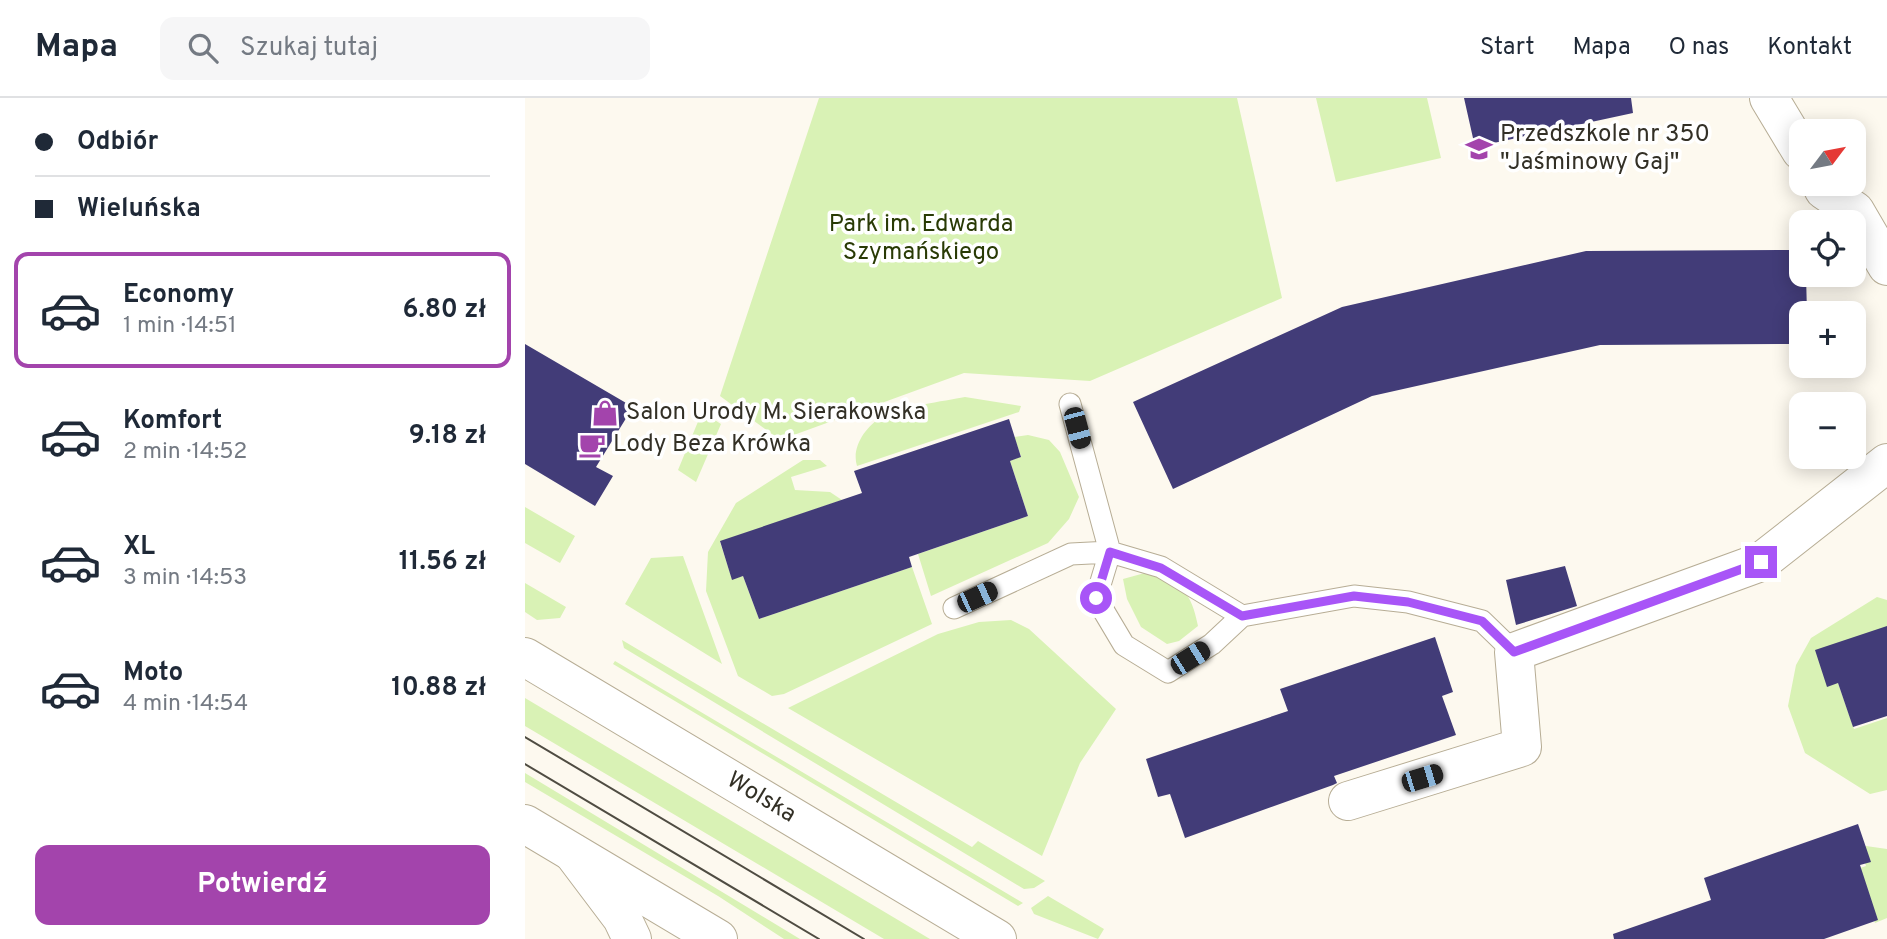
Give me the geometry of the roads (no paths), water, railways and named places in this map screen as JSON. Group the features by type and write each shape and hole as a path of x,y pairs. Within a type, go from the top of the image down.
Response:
{"street":[{"path":"1769,98 1789,131"},
{"path":"1833,196 1855,211 1887,266"},
{"path":"1348,802 1522,747 1514,652 1761,562 1887,463"},
{"name":"Wolska","path":"525,657 997,939"},
{"path":"525,824 718,939"},
{"path":"571,851 622,918 632,939"}],"lane":[{"path":"1070,404 1110,552 1096,598 1124,645 1168,672 1212,644 1242,616 1354,596 1408,602 1482,621 1514,652"},
{"path":"954,608 1071,554 1110,552 1161,568 1242,616"}],"tram line":[{"path":"525,737 864,939"},
{"path":"525,764 819,939"}],"place":[{"name":"Przedszkole nr 350 \"Jaśminowy Gaj\"","path":"1479,149"},
{"name":"Salon Urody M. Sierakowska","path":"605,413"},
{"name":"Lody Beza Krówka","path":"592,445"}],"park label":[{"name":"Park im. Edwarda Szymańskiego","path":"921,239"}]}
